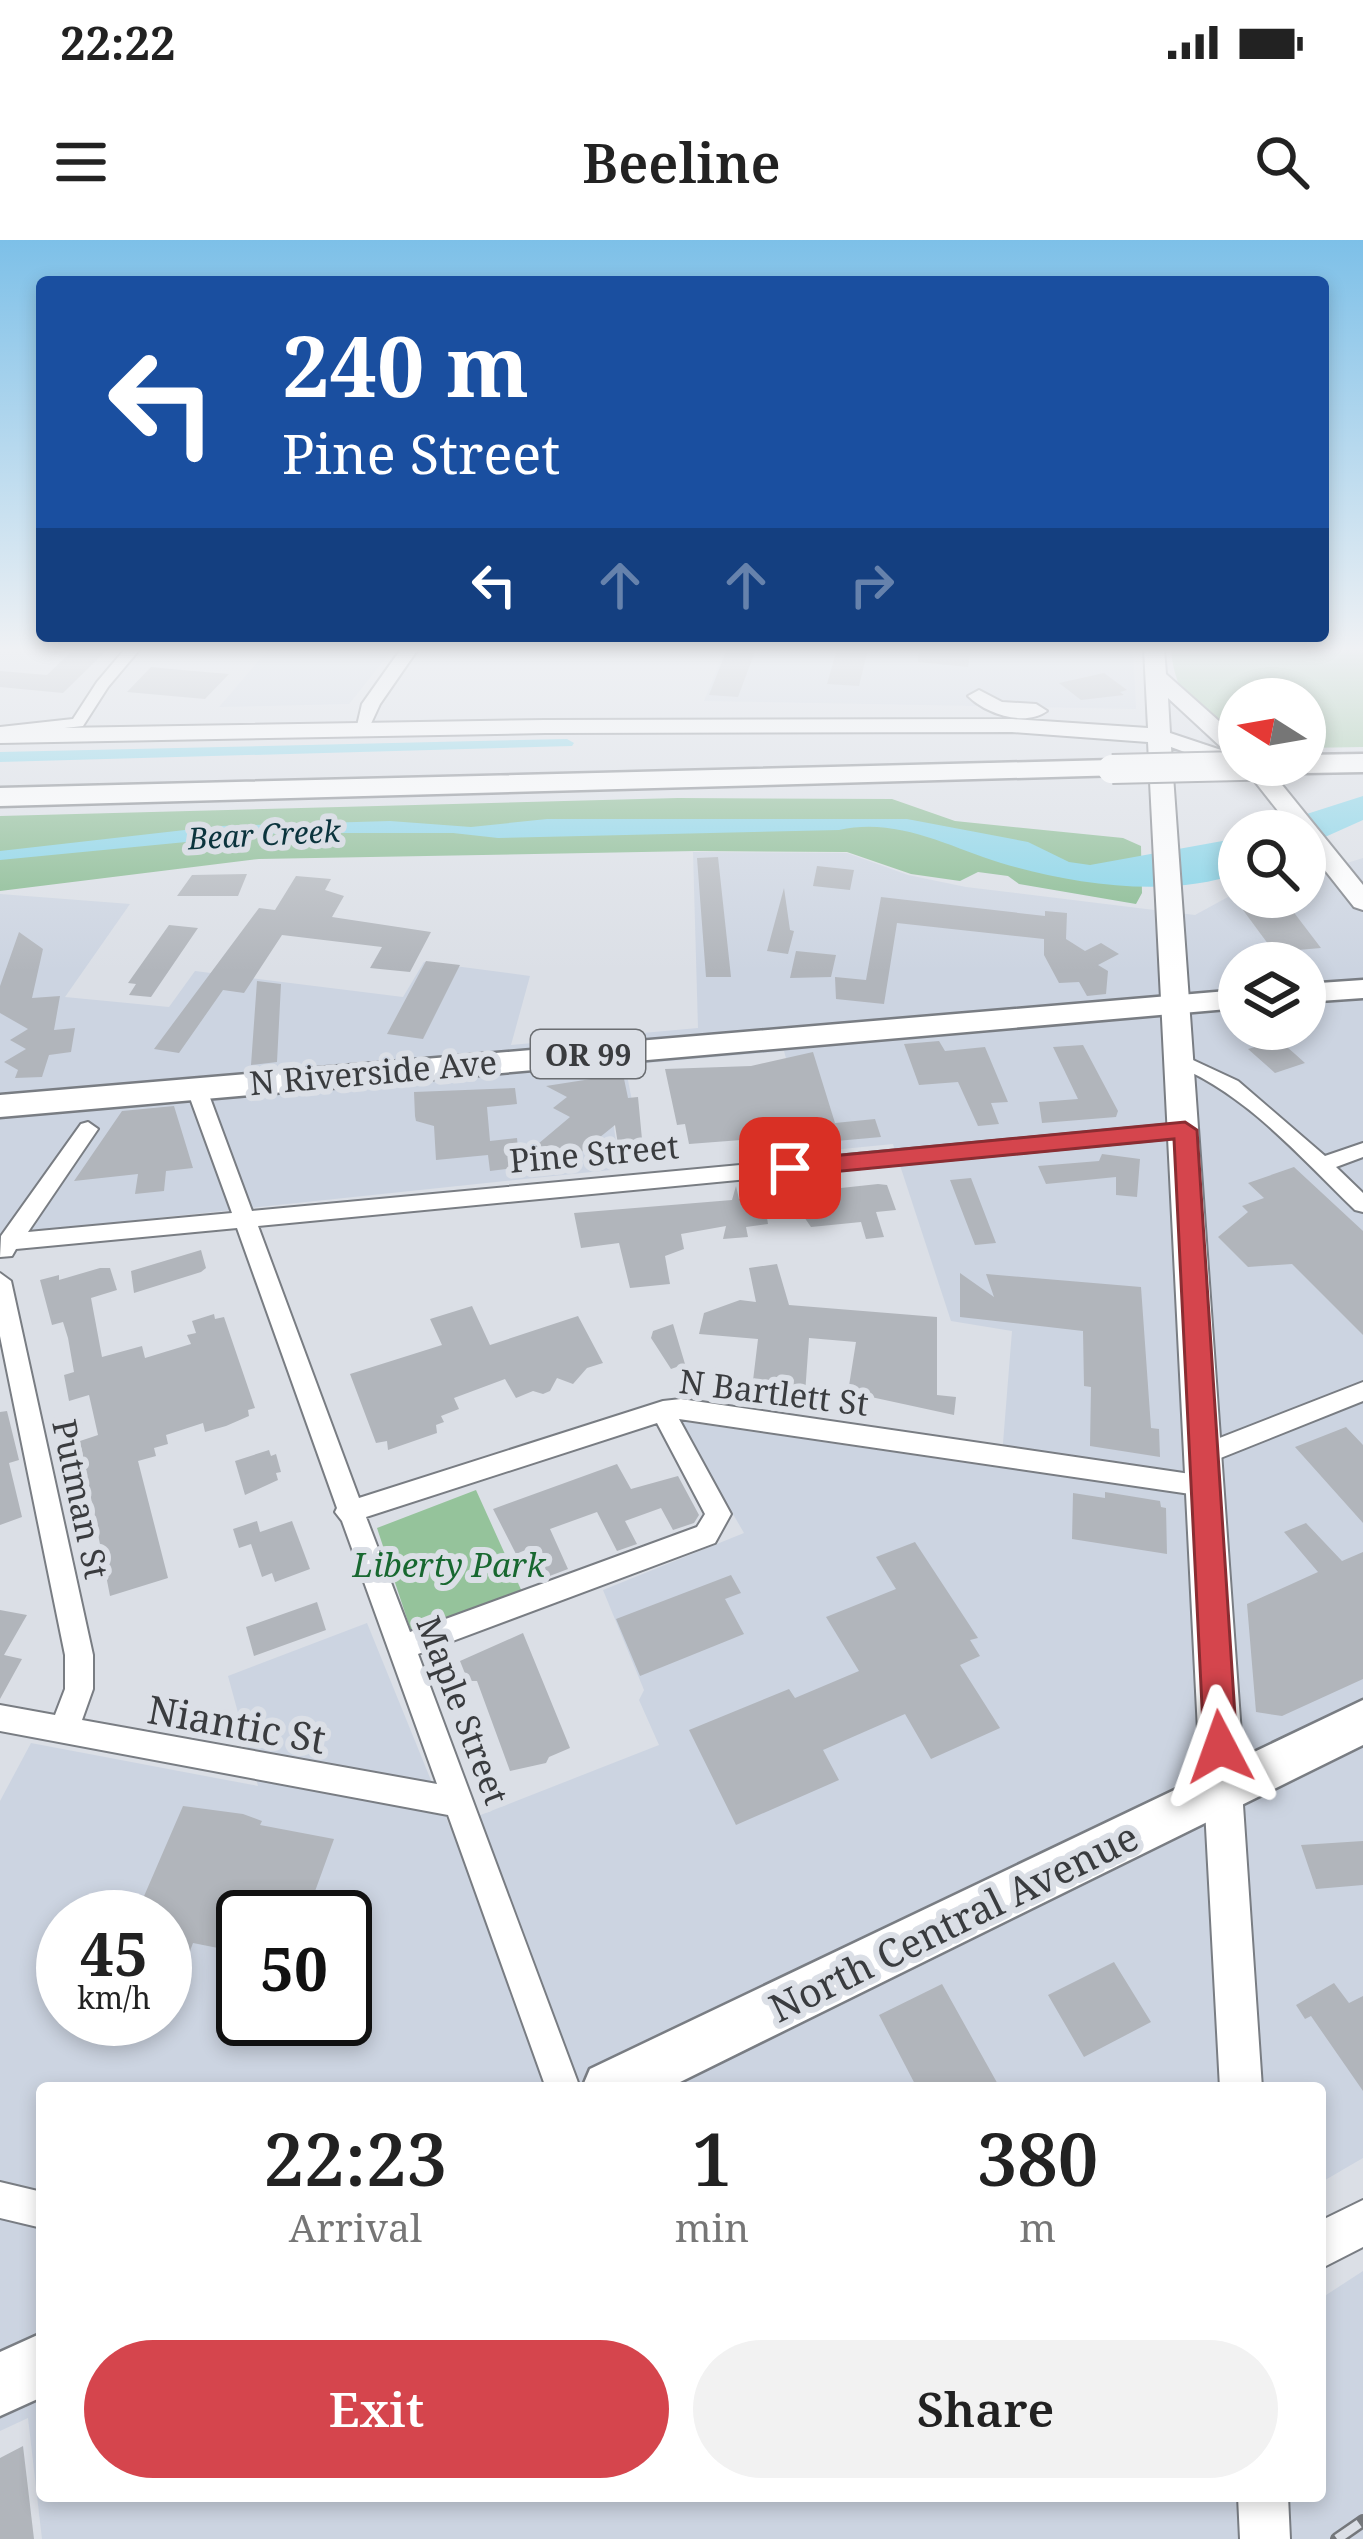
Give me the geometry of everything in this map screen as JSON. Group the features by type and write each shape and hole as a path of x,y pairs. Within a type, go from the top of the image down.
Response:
{"highway":[{"path":"0,797 1218,761"},
{"path":"0,784 1218,761"},
{"path":"1326,764 1363,763"}],"main road":[{"path":"1161,756 1223,1790"},
{"path":"1270,786 1363,902"},
{"path":"1326,992 1363,988"},
{"name":"OR 99","path":"1176,1004 1218,1001"},
{"name":"N Riverside Ave","path":"0,1106 1176,1004"},
{"name":"North Central Avenue","path":"621,2082 1363,1722"},
{"path":"0,2385 36,2367"}],"street":[{"path":"1180,1060 1201,1067 1240,1092 1363,1205"},
{"name":"Maple Street","path":"196,1087 561,2082"},
{"path":"5,1249 88,1129"},
{"name":"Pine Street","path":"5,1249 242,1220 1185,1130"},
{"path":"1320,1165 1363,1150"},
{"name":"Putman St","path":"0,1281 79,1655 79,1689 64,1730"},
{"path":"1203,1470 1363,1391"},
{"path":"400,1648 706,1535 718,1514 663,1411"},
{"name":"N Bartlett St","path":"348,1512 663,1411 700,1411 1203,1470"},
{"name":"Niantic St","path":"0,1718 460,1804"},
{"path":"1223,1790 1241,2082"},
{"path":"0,2200 36,2209"},
{"path":"1326,2243 1363,2222"},
{"path":"1263,2502 1265,2539"}],"shaded area":[{"path":"693,852 847,853 908,875 966,887 1195,915 1218,902 1218,918 1326,918 1326,869 1363,858 1363,2158 1326,2180 1326,2082 36,2082 36,2487 28,2418 0,2431 0,1801 31,1743 258,1786 228,1676 367,1623 450,1827 659,1745 639,1700 644,1690 603,1590 744,1533 679,1421 1001,1468 1012,1331 951,1321 893,1144 812,1152 784,1051 625,1065 634,1111 612,1114 620,1169 4,1234 0,1239 0,894 130,904 65,997 169,1007 195,971 403,997 424,962 530,976 511,1045 698,1028"},
{"path":"1363,2271 1363,2539 42,2539 38,2502 1326,2502 1326,2295"}],"green space":[{"path":"678,798 892,799 955,821 1123,838 1141,846 1142,893 1136,904 1019,884 1008,876 978,872 960,881 911,874 847,852 695,851 259,859 0,891 0,816"},
{"name":"Liberty Park","path":"476,1490 523,1594 412,1634 377,1528"}],"water":[{"path":"1363,796 1363,820 1326,837 1326,810 1319,810"},
{"name":"Bear Creek","path":"547,819 907,819 1028,842 1069,862 1090,865 1218,842 1218,879 1151,887 1089,882 1001,863 881,827 498,838 453,833 280,833 0,860 0,851 220,826 390,821 471,827"}],"building":[{"path":"718,857 731,977 706,977 697,858"},
{"path":"817,866 854,870 850,890 813,886"},
{"path":"247,874 238,896 177,896 192,875"},
{"path":"296,876 331,879 325,890 344,896 332,917 431,932 410,972 370,968 382,947 282,935 244,993 223,990 179,1053 154,1049 259,908 275,910"},
{"path":"784,888 790,930 794,931 788,954 767,951"},
{"path":"881,897 1045,916 1045,911 1067,913 1066,939 1085,951 1101,943 1119,954 1098,965 1108,971 1106,994 1087,996 1079,982 1059,983 1044,955 1044,939 897,923 884,1004 836,999 835,977 866,980"},
{"path":"1249,918 1298,918 1316,942 1267,942"},
{"path":"169,925 198,928 151,997 129,995 136,984 128,983"},
{"path":"19,932 43,949 32,998 60,996 54,1030 75,1028 71,1052 49,1055 42,1077 15,1078 18,1070 4,1062 26,1049 10,1040 28,1029 0,1013 0,986"},
{"path":"796,951 836,955 831,977 790,978"},
{"path":"426,961 460,965 423,1039 387,1034"},
{"path":"257,981 281,984 277,1062 251,1065"},
{"path":"939,1041 945,1051 985,1047 1008,1102 991,1103 999,1124 978,1126 958,1082 919,1085 904,1044"},
{"path":"1083,1045 1118,1111 1116,1117 1042,1123 1039,1102 1078,1099 1053,1047"},
{"path":"1249,1050 1290,1050 1305,1063 1275,1073"},
{"path":"813,1052 835,1123 875,1119 881,1137 814,1143 812,1137 780,1137 689,1144 685,1124 677,1125 665,1069 751,1066"},
{"path":"623,1074 628,1098 638,1097 643,1150 619,1151 615,1125 574,1158 554,1147 556,1163 490,1171 488,1155 436,1160 434,1126 416,1121 414,1092 515,1088 517,1104 487,1107 490,1141 517,1138 519,1160 570,1117 553,1108 567,1097 546,1086"},
{"path":"174,1106 193,1168 166,1171 164,1191 135,1194 138,1174 74,1181 122,1111"},
{"path":"1102,1154 1140,1159 1137,1197 1116,1195 1116,1177 1046,1184 1038,1166 1099,1161"},
{"path":"1294,1167 1363,1231 1363,1335 1292,1264 1248,1267 1218,1237 1248,1212 1242,1206 1264,1198 1248,1183"},
{"path":"971,1178 996,1243 975,1245 950,1180"},
{"path":"887,1185 896,1210 876,1212 884,1237 866,1239 861,1222 811,1227 802,1214 767,1218 768,1224 746,1227 748,1237 723,1239 726,1226 681,1234 684,1249 665,1256 670,1284 630,1288 619,1243 581,1248 574,1213 732,1200 736,1186 739,1199"},
{"path":"201,1250 206,1268 201,1272 134,1293 131,1271"},
{"path":"777,1264 789,1305 937,1317 937,1395 956,1397 954,1415 848,1392 856,1342 809,1338 805,1394 752,1389 758,1339 699,1334 704,1313 740,1300 756,1302 749,1268"},
{"path":"110,1268 117,1290 91,1298 102,1357 142,1346 145,1358 191,1344 187,1335 196,1333 192,1321 214,1314 215,1319 224,1317 255,1408 248,1410 249,1416 226,1426 205,1432 203,1423 166,1435 168,1444 154,1448 156,1456 138,1461 168,1578 110,1596 80,1441 98,1435 89,1395 69,1401 64,1375 74,1372 68,1338 63,1322 52,1325 40,1280 59,1275 59,1280"},
{"path":"960,1273 994,1297 986,1274 1141,1287 1151,1428 1159,1429 1160,1457 1090,1446 1091,1387 1084,1386 1083,1331 960,1317"},
{"path":"472,1306 490,1345 578,1316 603,1363 587,1368 573,1384 557,1378 543,1394 533,1391 516,1398 505,1379 454,1398 459,1409 441,1416 444,1422 436,1425 437,1433 388,1450 387,1441 376,1443 350,1374 442,1345 430,1319"},
{"path":"673,1324 685,1364 671,1369 651,1338 653,1331"},
{"path":"7,1411 19,1460 9,1463 22,1517 0,1525 0,1412"},
{"path":"1346,1427 1363,1445 1363,1523 1295,1447"},
{"path":"269,1450 271,1456 276,1454 281,1472 276,1473 278,1480 245,1495 235,1461"},
{"path":"617,1464 631,1489 678,1476 699,1515 694,1523 673,1530 661,1508 625,1521 637,1544 617,1551 597,1512 550,1529 568,1569 547,1577 535,1546 516,1554 493,1509"},
{"path":"1105,1492 1160,1501 1166,1508 1167,1554 1072,1539 1073,1493 1105,1498"},
{"path":"257,1521 260,1532 292,1521 310,1569 275,1582 272,1573 262,1577 251,1544 239,1548 233,1529"},
{"path":"1306,1523 1342,1561 1363,1552 1363,1679 1282,1716 1256,1712 1247,1604 1318,1572 1284,1532"},
{"path":"915,1542 978,1638 970,1640 980,1656 960,1665 1000,1728 931,1759 905,1714 823,1750 839,1780 736,1825 689,1730 789,1689 795,1698 859,1671 826,1617 896,1589 876,1557"},
{"path":"731,1575 741,1593 725,1599 744,1634 640,1676 616,1619"},
{"path":"317,1602 326,1630 254,1656 246,1627"},
{"path":"0,1610 27,1615 4,1655 22,1659 0,1699"},
{"path":"523,1633 570,1748 546,1763 510,1771 477,1681 468,1681 460,1661"},
{"path":"183,1806 243,1814 262,1821 260,1825 334,1839 315,1890 216,1890 216,1948 192,1946 192,1890 147,1890"},
{"path":"1363,1841 1363,1885 1316,1889 1301,1845"},
{"path":"1114,1962 1151,2022 1084,2057 1048,1995"},
{"path":"1334,1983 1349,2003 1363,1996 1363,2091 1311,2016 1305,2019 1296,2005"},
{"path":"942,1984 997,2082 914,2082 879,2015"},
{"path":"23,2446 34,2539 0,2539 0,2458"}],"waterway":[{"path":"0,757 29,756"}],"railway":[{"path":"1337,2539 1363,2521"}],"route":[{"path":"790,1168 1185,1130 1220,1747"}]}
